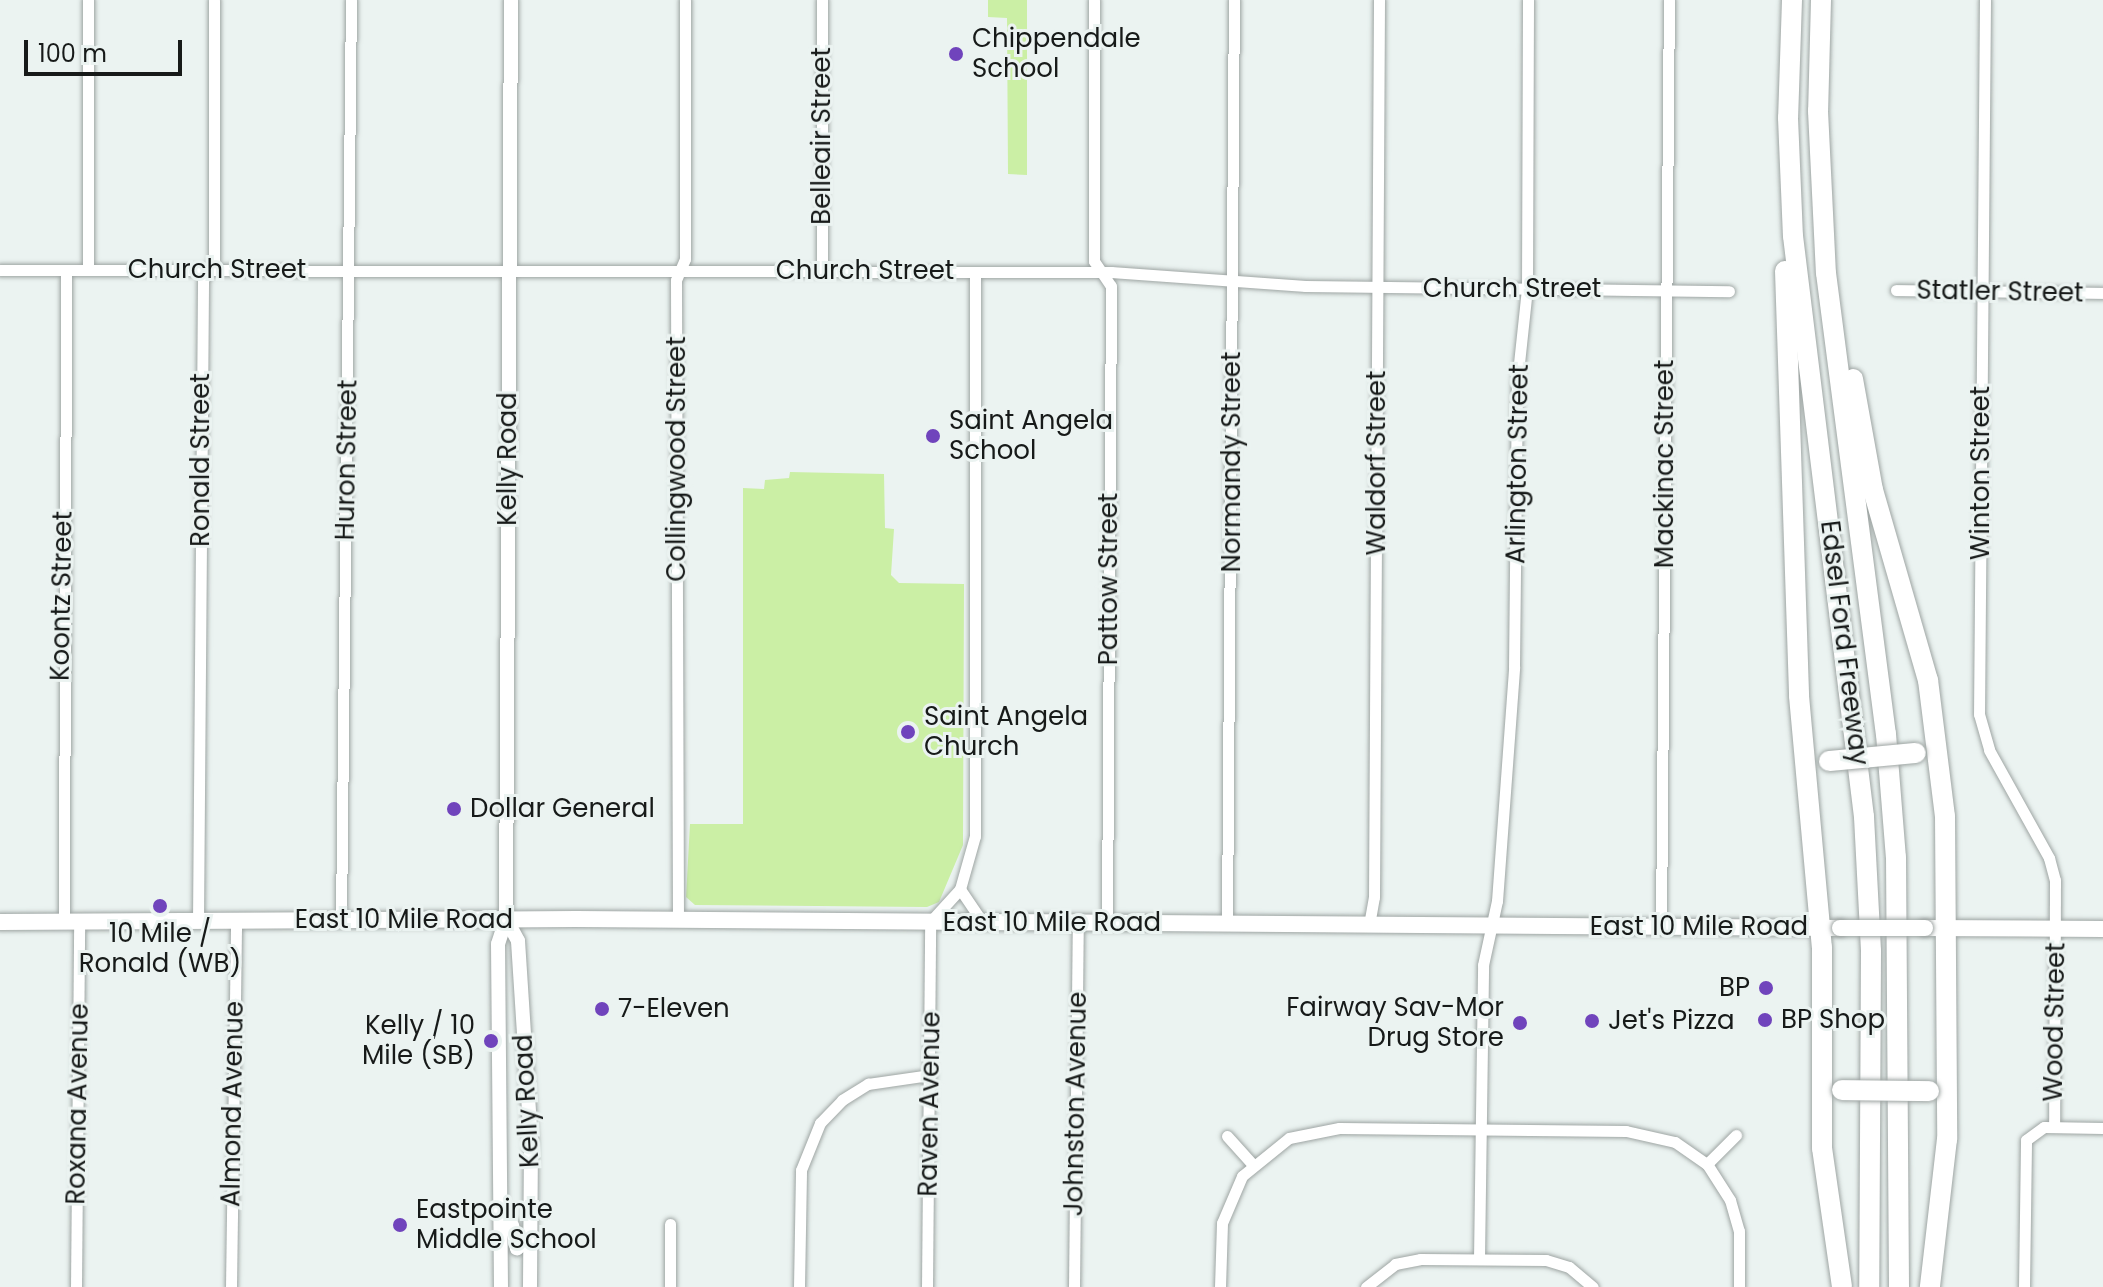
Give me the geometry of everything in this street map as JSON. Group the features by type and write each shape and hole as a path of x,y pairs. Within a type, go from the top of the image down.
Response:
{"highway":[{"name":"Edsel Ford Freeway","path":"1821,0 1818,111 1826,273 1886,734 1896,857 1899,1287"},
{"name":"Edsel Ford Freeway","path":"1791,10 1793,236 1864,817 1871,965 1869,1287"},
{"path":"1791,10 1780,70 1778,123 1805,780 1830,928 1821,1077 1824,1172 1842,1287"},
{"path":"1818,111 1862,437 1928,680 1941,765 1949,928 1948,1076 1944,1177 1930,1287"},
{"path":"1805,780 1816,766 1829,761 1916,753 1941,765"},
{"path":"1821,1077 1842,1090 1929,1091 1948,1076"}],"main road":[{"name":"East 10 Mile Road","path":"0,922 506,919 2103,929"}],"street":[{"path":"88,0 88,270"},
{"name":"Ronald Street","path":"198,922 203,280 214,260 214,0"},
{"name":"Huron Street","path":"341,921 351,0"},
{"name":"Kelly Road","path":"501,1287 503,1184 498,944 506,919 507,269 511,0"},
{"name":"Collingwood Street","path":"678,920 680,269 685,259 685,0"},
{"name":"Belleair Street","path":"822,0 822,271"},
{"name":"Pattow Street","path":"1094,0 1094,261 1111,286 1107,923"},
{"name":"Normandy Street","path":"1227,923 1234,0"},
{"name":"Waldorf Street","path":"1369,925 1374,897 1379,0"},
{"name":"Arlington Street","path":"1479,1259 1483,996 1488,926 1497,901 1514,667 1517,382 1527,289 1528,0"},
{"name":"Mackinac Street","path":"1661,928 1669,0"},
{"name":"Winton Street","path":"1985,0 1979,714 1989,750 2049,858 2056,928"},
{"name":"Church Street","path":"0,270 1102,272 1379,287 1729,291"},
{"name":"Koontz Street","path":"66,270 72,922"},
{"path":"930,922 960,889 975,836 975,272"},
{"name":"Statler Street","path":"1896,290 2103,293"},
{"path":"960,889 982,922"},
{"name":"Kelly Road","path":"506,919 518,941 531,1142 530,1287"},
{"name":"Almond Avenue","path":"231,1287 236,920"},
{"name":"Roxana Avenue","path":"72,922 76,1287"},
{"name":"Raven Avenue","path":"927,1287 930,922"},
{"name":"Johnston Avenue","path":"1074,1287 1078,922"},
{"name":"Wood Street","path":"2024,1287 2024,1144 2036,1129 2054,1127 2056,928"},
{"path":"499,1061 510,1058 517,1063 519,1113 531,1142"},
{"path":"799,1287 801,1170 820,1123 842,1100 868,1084 930,1075"},
{"path":"2054,1127 2103,1128"},
{"path":"1220,1287 1227,1205 1252,1164 1289,1138 1325,1129 1635,1131 1675,1142 1707,1164 1734,1210 1739,1287"},
{"path":"1707,1164 1736,1135"},
{"path":"1227,1136 1252,1164"},
{"path":"503,1184 511,1196 512,1244 522,1248 530,1239"},
{"path":"670,1224 670,1287"},
{"path":"1366,1287 1381,1272 1409,1260 1479,1259 1557,1262 1593,1287"}],"green space":[{"path":"988,0 1027,0 1027,175 1008,174 1007,18 988,17"},
{"path":"790,472 884,474 885,528 894,529 891,575 899,583 964,584 963,845 939,902 927,907 695,905 686,897 690,824 743,824 743,488 764,489 765,480 789,478"}],"place":[{"name":"Chippendale School","path":"956,54"},
{"name":"Saint Angela School","path":"933,436"},
{"name":"Saint Angela Church","path":"908,732"},
{"name":"Dollar General","path":"454,809"},
{"name":"10 Mile / Ronald (WB)","path":"160,906"},
{"name":"BP","path":"1766,988"},
{"name":"7-Eleven","path":"602,1009"},
{"name":"BP Shop","path":"1765,1020"},
{"name":"Jet's Pizza","path":"1592,1021"},
{"name":"Fairway Sav-Mor Drug Store","path":"1520,1023"},
{"name":"Kelly / 10 Mile (SB)","path":"491,1041"},
{"name":"Eastpointe Middle School","path":"400,1225"}]}
